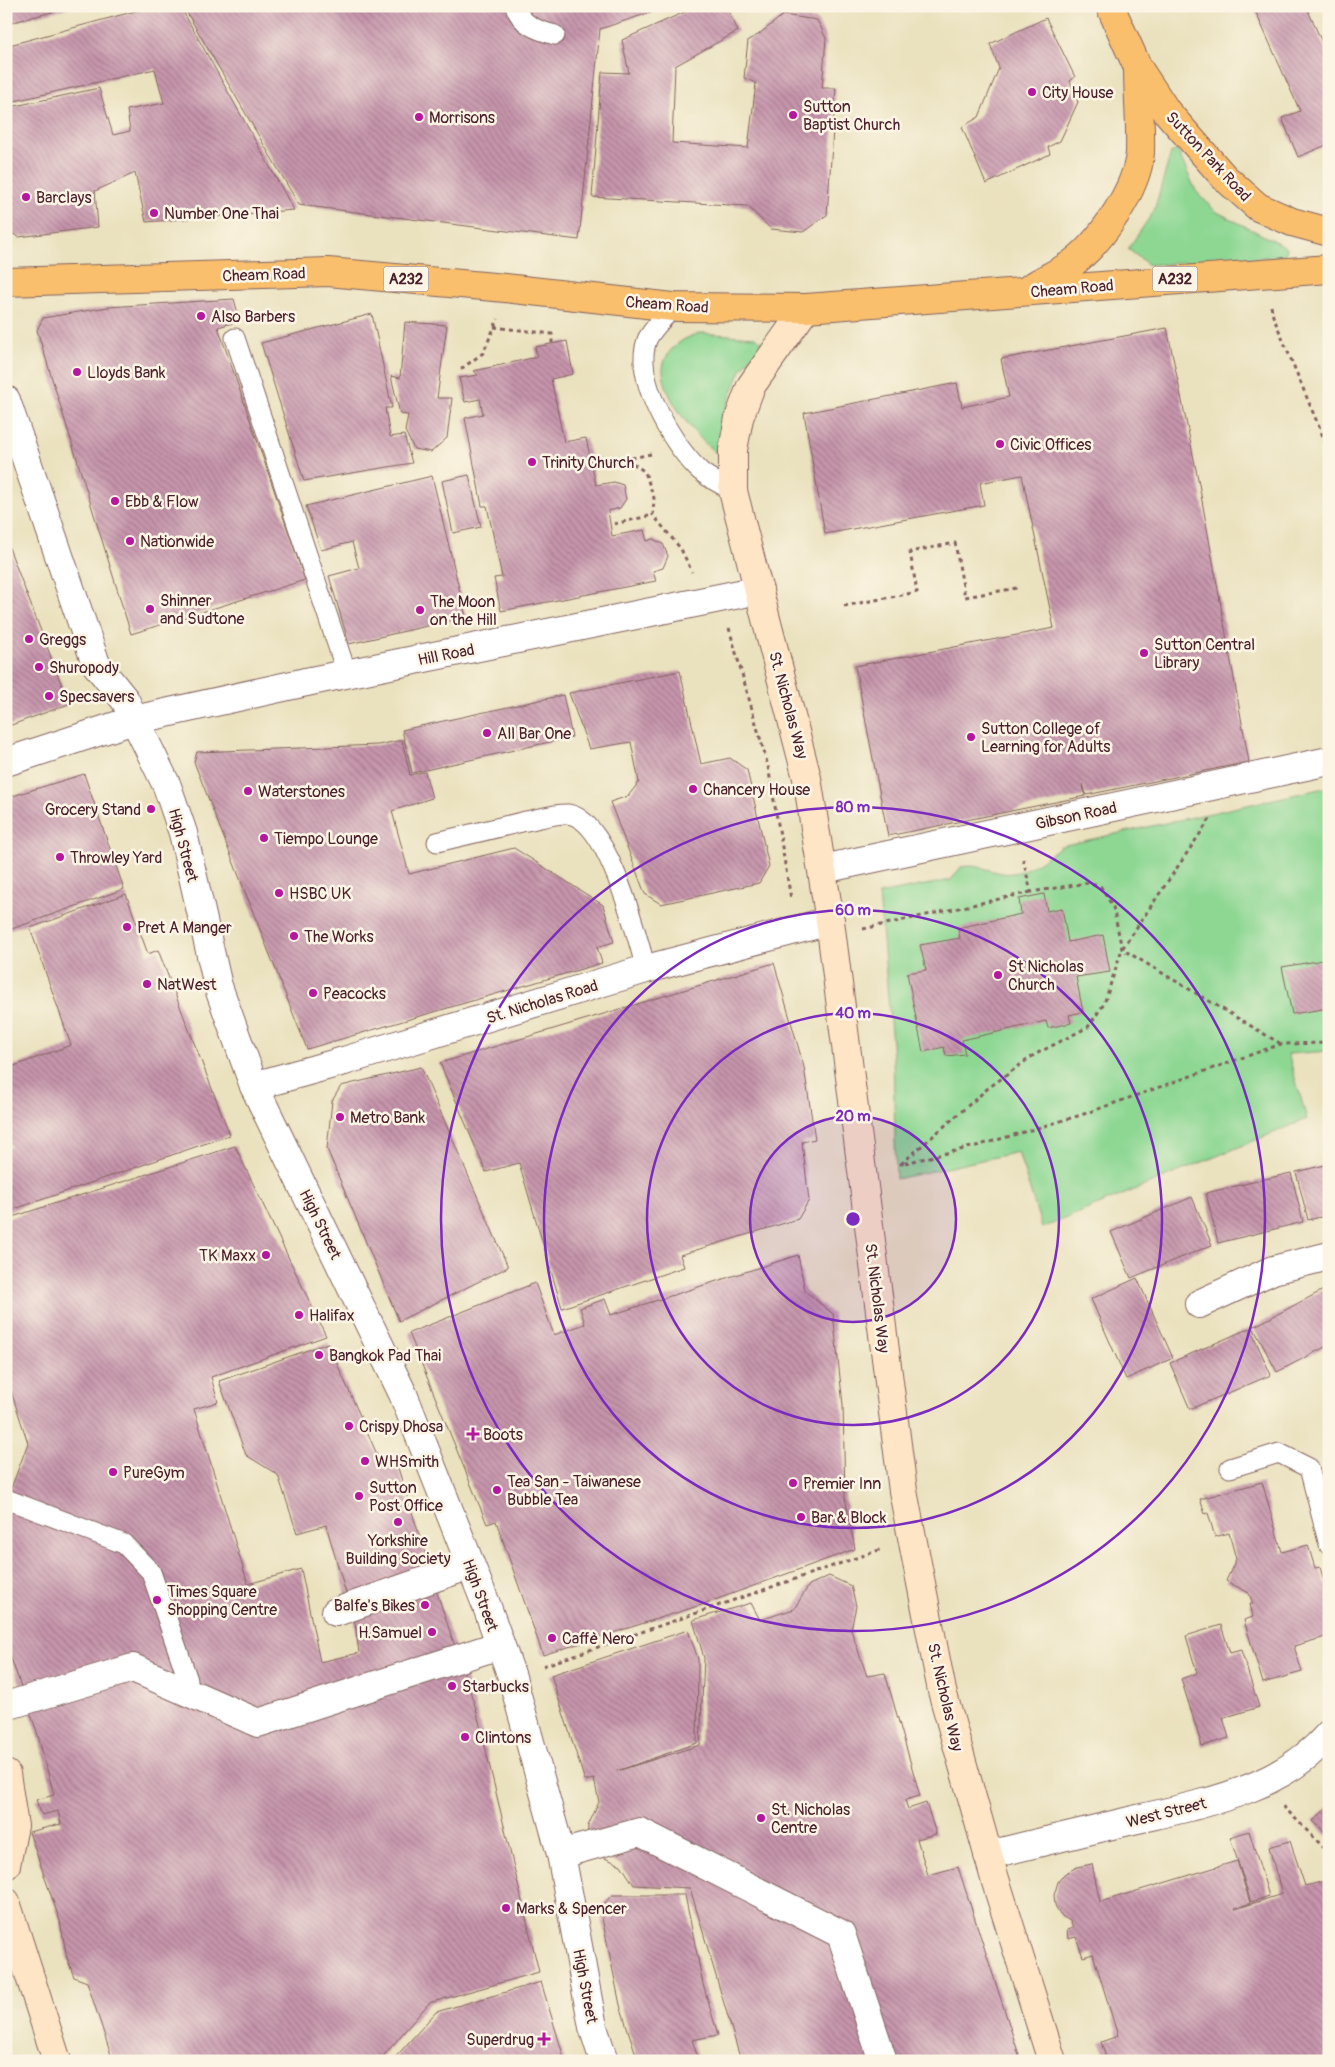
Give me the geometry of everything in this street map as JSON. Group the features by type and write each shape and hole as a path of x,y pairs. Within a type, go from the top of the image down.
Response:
{"highway":[{"name":"Sutton Park Road","path":"1110,6 1138,68 1167,112 1224,177 1258,207 1292,222 1328,232"},
{"name":"Sutton Park Road","path":"1022,292 1071,264 1095,241 1114,215 1131,186 1140,154 1138,68"},
{"name":"Cheam Road","path":"6,282 328,272 505,288 673,307 806,308 1329,269"}],"main road":[{"name":"St. Nicholas Way","path":"806,308 751,386 739,418 733,450 733,491 803,759 823,869 902,1481 942,1690 988,1855 1052,2061"},
{"path":"6,1774 14,1826 6,1865"},
{"path":"6,1902 57,2061"}],"street":[{"name":"High Street","path":"6,400 96,664 125,700 167,786 183,833 218,986 254,1086 403,1394 512,1677 561,1854 593,2027 604,2061"},
{"name":"Hill Road","path":"6,762 134,720 306,682 759,590"},
{"name":"Gibson Road","path":"823,869 1329,761"},
{"name":"St. Nicholas Road","path":"254,1086 344,1061 646,970 831,928"},
{"path":"1200,1304 1273,1270 1329,1256"},
{"path":"336,1612 470,1565"},
{"path":"6,1706 133,1668 258,1724 500,1645"},
{"name":"West Street","path":"988,1855 1235,1794 1262,1784 1314,1751 1329,1734"},
{"path":"561,1854 640,1832 841,1934 883,2061"}],"lane":[{"path":"515,6 517,14 531,28 554,35"},
{"path":"673,307 647,340 644,367 655,405 675,441 698,470 733,491"},
{"path":"235,338 347,674"},
{"path":"437,842 549,816 568,814 581,819 589,826 610,861 626,899 646,970"},
{"path":"1230,1468 1280,1453 1309,1468 1329,1545"},
{"path":"6,1499 124,1544 151,1572 188,1680"}],"path":[{"path":"1263,273 1273,316 1329,451"},
{"path":"461,369 483,353 500,312 505,288"},
{"path":"494,327 552,334 552,343"},
{"path":"602,464 658,453 675,441"},
{"path":"627,459 644,472 654,498 653,515 681,549 691,570 721,599 768,766 792,899"},
{"path":"614,524 653,515"},
{"path":"844,606 918,592 910,552 955,543 965,597 1017,588"},
{"path":"1238,781 1218,807 1122,948 1104,1004 1088,1026 1034,1055 986,1089 901,1164 980,1145 1080,1115 1281,1044 1329,1043"},
{"path":"1017,828 1031,892"},
{"path":"831,928 1087,883 1101,887 1113,907 1122,948 1281,1044"},
{"path":"512,1677 913,1538"},
{"path":"1262,1784 1329,1853"}],"green space":[{"path":"1177,150 1196,191 1215,211 1282,245 1287,249 1284,256 1149,265 1128,249 1154,211 1171,153"},
{"path":"701,333 755,337 763,343 741,370 725,410 717,453 699,437 680,413 666,386 663,374 666,357 674,347 689,337"},
{"path":"1329,787 1329,1051 1288,1054 1307,1119 1042,1228 1018,1152 896,1179 893,1055 879,894 951,880 961,867 967,866 1002,873 1018,872 1034,865 1061,846"}],"building":[{"path":"6,6 71,6 71,7 6,24"},
{"path":"154,6 180,6 294,210 146,222 135,173 95,191 98,227 19,237 9,232 6,224 6,108 99,88 113,135 130,131 127,110 164,103 155,69 6,103 6,46"},
{"name":"Morrisons","path":"183,6 667,7 600,29 579,240 299,205"},
{"name":"Sutton Baptist Church","path":"698,6 726,6 738,31 675,66 672,143 748,148 756,83 744,78 748,40 758,35 783,15 817,20 826,38 822,88 836,88 827,215 803,232 771,229 747,206 592,197 602,72 629,73 622,40"},
{"path":"1253,6 1306,6 1329,58 1329,68 1326,69 1329,75 1329,144 1298,157 1282,118 1300,111"},
{"name":"City House","path":"1046,18 1075,77 1070,81 1078,102 1060,141 1048,147 1050,154 986,184 962,127 979,117 999,68 990,44"},
{"path":"234,299 240,321 218,327 305,580 131,634 37,330 43,318 108,307"},
{"path":"372,314 392,408 385,408 390,437 404,435 412,463 304,481 261,343"},
{"path":"405,322 447,325 437,398 452,398 447,438 431,452 414,449 405,431 408,415 400,414 391,376 400,378"},
{"path":"1167,328 1199,484 1249,762 1086,795 1083,784 1085,796 888,836 855,666 1054,628 1022,475 980,483 984,505 825,534 804,413 957,383 962,407 1009,397 1001,359"},
{"name":"Trinity Church","path":"567,341 573,374 551,379 564,442 586,438 596,485 614,482 623,485 626,499 620,508 608,511 612,536 644,530 647,541 653,539 663,544 668,556 663,568 653,571 656,581 501,611 494,578 502,577 487,506 482,506 465,418 483,414 480,399 465,402 459,378 478,375 474,371 537,357 535,347"},
{"path":"469,475 481,527 453,533 442,481"},
{"path":"432,476 466,617 349,644 329,576 359,568 352,542 321,550 306,506"},
{"path":"6,540 69,704 6,727"},
{"name":"Chancery House","path":"680,671 701,764 730,758 747,770 769,866 759,883 661,904 645,894 610,802 628,796 639,782 631,742 589,749 569,693"},
{"name":"All Bar One","path":"563,695 572,737 412,773 402,730"},
{"path":"402,740 410,775 425,772 432,798 392,811 409,874 514,848 603,905 614,942 597,947 602,963 307,1049 194,762 197,752 378,745"},
{"name":"Throwley Yard","path":"84,774 124,889 6,931 6,798"},
{"path":"126,894 148,954 158,950 230,1135 6,1212 6,1148 11,1147 6,1130 6,1069 71,1045 30,928"},
{"name":"St Nicholas Church","path":"1044,894 1047,911 1062,908 1068,942 1103,935 1110,972 1076,977 1083,1012 1069,1015 1071,1023 1048,1028 1046,1021 962,1040 965,1054 946,1056 944,1047 923,1052 907,973 926,970 920,945 960,938 958,928 1021,914 1019,899"},
{"path":"1329,959 1329,1008 1292,1014 1282,967"},
{"path":"774,963 804,1067 815,1139 802,1142 809,1200 798,1219 680,1255 684,1267 562,1308 519,1163 486,1172 440,1063"},
{"path":"421,1067 508,1267 399,1321 327,1149 332,1101 341,1086"},
{"name":"Times Square Shopping Centre","path":"235,1146 326,1336 211,1377 218,1402 194,1409 248,1584 301,1569 320,1662 359,1653 354,1616 434,1584 476,1709 539,1972 429,2003 379,2061 113,2061 87,1982 74,1977 67,1958 60,1921 29,1832 61,1824 58,1811 42,1815 36,1800 54,1795 37,1732 6,1644 6,1502 28,1443 6,1376 6,1219"},
{"path":"1329,1164 1329,1215 1308,1220 1296,1172"},
{"path":"1291,1173 1303,1222 1218,1243 1206,1193"},
{"path":"1192,1197 1212,1245 1131,1278 1111,1232"},
{"path":"798,1255 805,1291 833,1314 843,1405 845,1497 855,1549 701,1605 543,1655 496,1521 487,1524 409,1333 535,1283 554,1335 585,1324 580,1308 605,1299 611,1315"},
{"path":"1137,1278 1173,1358 1126,1379 1091,1299"},
{"path":"1329,1287 1329,1345 1277,1372 1253,1327"},
{"path":"1250,1328 1271,1375 1190,1409 1170,1363"},
{"path":"328,1343 383,1468 397,1465 430,1569 347,1597 326,1525 297,1533 278,1475 246,1455 219,1381"},
{"path":"1262,1482 1282,1552 1308,1545 1315,1568 1320,1567 1325,1584 1329,1583 1329,1636 1294,1646 1302,1672 1263,1683 1244,1620 1253,1617 1250,1604 1253,1604 1249,1593 1226,1581 1236,1559 1229,1533 1215,1537 1208,1513 1205,1514 1200,1499"},
{"name":"St. Nicholas Centre","path":"829,1576 851,1586 856,1606 851,1630 867,1676 885,1673 920,1796 905,1800 908,1809 926,1803 936,1834 917,1839 928,1875 958,1867 1021,2061 741,2061 690,1888 634,1885 621,1865 600,1856 587,1846 588,1826 599,1802 594,1779 585,1781 551,1675 688,1630 698,1659 697,1743 617,1771 700,1745 704,1658 693,1620 751,1603 760,1620 794,1609 809,1585"},
{"path":"1221,1625 1230,1653 1241,1650 1259,1707 1223,1718 1229,1738 1202,1746 1181,1679 1197,1673 1186,1636"},
{"path":"1329,1806 1329,1836 1313,1821"},
{"path":"1249,1831 1269,1896 1251,1902 1230,1837"},
{"path":"1290,1841 1305,1886 1329,1880 1329,2061 1107,2061 1101,2042 1118,2036 1093,1954 1083,1957 1076,1937 1068,1939 1067,1930 1073,1928 1070,1921 1060,1915 1055,1905 1054,1895 1058,1882 1064,1874 1077,1867 1092,1864 1100,1902 1237,1861 1250,1903 1235,1909 1282,1894 1269,1847"},
{"path":"612,1895 685,1895 703,1984 718,2035 692,2040 699,2061 638,2061 620,2005 600,1908"},
{"path":"541,1982 565,2061 392,2061 436,2012"}],"place":[{"name":"City House","path":"1032,92"},
{"name":"Sutton Baptist Church","path":"793,115"},
{"name":"Morrisons","path":"419,117"},
{"name":"Barclays","path":"26,197"},
{"name":"Number One Thai","path":"154,213"},
{"name":"Also Barbers","path":"201,316"},
{"name":"Lloyds Bank","path":"77,372"},
{"name":"Civic Offices","path":"1000,444"},
{"name":"Trinity Church","path":"532,462"},
{"name":"Ebb & Flow","path":"115,501"},
{"name":"Nationwide","path":"130,541"},
{"name":"Shinner and Sudtone","path":"150,609"},
{"name":"The Moon on the Hill","path":"420,610"},
{"name":"Greggs","path":"29,639"},
{"name":"Sutton Central Library","path":"1144,653"},
{"name":"Shuropody","path":"39,667"},
{"name":"Specsavers","path":"49,696"},
{"name":"All Bar One","path":"487,733"},
{"name":"Sutton College of Learning for Adults","path":"971,737"},
{"name":"Chancery House","path":"693,789"},
{"name":"Waterstones","path":"248,791"},
{"name":"Grocery Stand","path":"151,809"},
{"name":"Tiempo Lounge","path":"264,838"},
{"name":"Throwley Yard","path":"60,857"},
{"name":"HSBC UK","path":"279,893"},
{"name":"Pret A Manger","path":"127,927"},
{"name":"The Works","path":"294,936"},
{"name":"St Nicholas Church","path":"998,975"},
{"name":"NatWest","path":"147,984"},
{"name":"Peacocks","path":"313,993"},
{"name":"Metro Bank","path":"340,1117"},
{"name":"TK Maxx","path":"266,1255"},
{"name":"Halifax","path":"299,1315"},
{"name":"Bangkok Pad Thai","path":"319,1355"},
{"name":"Crispy Dhosa","path":"349,1426"},
{"name":"Boots","path":"473,1434"},
{"name":"WHSmith","path":"365,1461"},
{"name":"PureGym","path":"113,1472"},
{"name":"Premier Inn","path":"793,1483"},
{"name":"Tea San - Taiwanese Bubble Tea","path":"497,1490"},
{"name":"Sutton Post Office","path":"359,1496"},
{"name":"Bar & Block","path":"801,1517"},
{"name":"Yorkshire Building Society","path":"398,1522"},
{"name":"Times Square Shopping Centre","path":"157,1600"},
{"name":"Balfe's Bikes","path":"425,1605"},
{"name":"H.Samuel","path":"432,1632"},
{"name":"Caffè Nero","path":"552,1638"},
{"name":"Starbucks","path":"452,1686"},
{"name":"Clintons","path":"465,1737"},
{"name":"St. Nicholas Centre","path":"761,1818"},
{"name":"Marks & Spencer","path":"506,1908"},
{"name":"Superdrug","path":"544,2039"}]}
